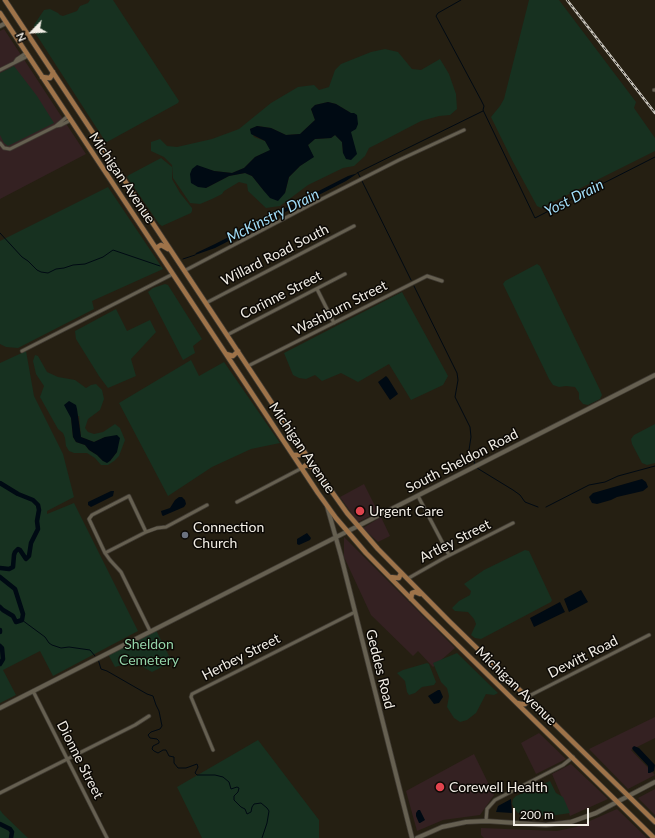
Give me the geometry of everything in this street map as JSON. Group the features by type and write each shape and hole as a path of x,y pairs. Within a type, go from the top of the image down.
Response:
{"main road":[{"name":"Michigan Avenue","path":"5,0 338,501 358,526 401,573 493,665 655,822"},
{"name":"Michigan Avenue","path":"0,13 327,506 347,532 390,578 654,838"},
{"path":"42,77 50,78 53,72"},
{"path":"156,248 163,245 171,251"},
{"path":"226,354 233,356 238,351"},
{"path":"293,455 300,455 303,450"},
{"path":"302,468 306,465 315,468"},
{"path":"390,578 399,578 401,573"},
{"path":"411,598 411,594 413,592 422,594"},
{"path":"517,703 525,704 527,697"},
{"path":"549,734 551,729 559,728"}],"street":[{"path":"0,26 6,23"},
{"path":"0,70 19,61 27,55"},
{"path":"0,143 4,148 10,150 69,118"},
{"path":"184,271 398,160 464,130"},
{"name":"Willard Road South","path":"206,303 354,226"},
{"path":"22,351 173,274"},
{"name":"Corinne Street","path":"227,335 345,274"},
{"name":"Washburn Street","path":"248,366 427,276 442,281"},
{"path":"317,289 334,323"},
{"name":"South Sheldon Road","path":"0,708 150,630 347,532 655,375"},
{"path":"237,502 302,468"},
{"path":"146,532 129,496 89,518 105,553 121,572 150,630"},
{"path":"418,496 449,555"},
{"path":"105,553 146,532 157,528 166,527 207,505"},
{"name":"Geddes Road","path":"327,506 412,838"},
{"name":"Artley Street","path":"407,579 449,555 513,523"},
{"name":"Herbey Street","path":"213,750 191,697 192,694 355,612"},
{"name":"Dewitt Road","path":"527,697 649,636"},
{"name":"Dionne Street","path":"33,691 107,838"},
{"path":"0,793 136,725 150,716"},
{"path":"486,821 487,809 495,800 563,765 573,758"},
{"path":"417,838 449,825 466,822 486,821 540,825 571,822 591,815 655,782"}],"shaded area":[{"path":"4,29 86,154 0,199 0,31"},
{"path":"364,484 378,512 358,522 340,497"},
{"path":"381,517 390,536 378,542 363,528"},
{"path":"344,537 455,648 433,667 418,651 413,656 371,615 344,557"},
{"path":"655,717 655,738 631,750 655,775 628,789 589,749"},
{"path":"539,733 566,759 536,774 521,743"},
{"path":"474,754 494,795 480,815 443,820 417,831 406,791"},
{"path":"571,764 608,799 570,816 552,774"},
{"path":"655,789 655,815 638,798"},
{"path":"617,809 647,838 484,838 481,835 481,828 557,831 576,827"}],"green space":[{"path":"90,0 113,0 179,101 178,103 107,142 34,31 34,25 44,10 50,9 63,16 77,11 80,6 88,3"},
{"path":"529,0 559,0 636,102 634,108 655,138 655,151 541,208 537,206 491,117 504,99"},
{"path":"385,49 398,52 412,69 421,70 440,59 449,74 456,94 457,109 450,115 439,116 421,121 369,148 365,156 354,166 343,168 308,185 280,206 266,208 248,191 247,184 239,182 212,199 200,204 190,203 173,178 172,165 164,157 151,151 151,142 160,139 167,146 177,147 212,139 239,129 271,103 298,87 314,85 319,90 329,87 335,70 341,64 371,52","holes":["328,102 336,104 351,113 351,132 343,153 342,142 335,135 331,138 315,139 308,145 313,157 300,166 289,177 285,193 264,191 252,176 245,173 229,176 206,188 197,166 214,171 232,173 244,168 255,157 271,150 265,141 254,137 250,129 258,126 271,128 286,135 300,134 315,120 311,109 315,105"]},
{"path":"14,66 37,96 54,123 8,146 4,143 0,135 0,73"},
{"path":"161,158 172,167 172,179 180,193 192,208 191,213 162,226 159,224 127,177"},
{"path":"108,187 163,269 92,301 94,309 18,348 6,347 0,344 0,241"},
{"path":"537,264 540,266 602,395 600,399 588,405 583,404 579,399 579,393 575,387 559,387 553,385 503,284 505,281"},
{"path":"165,284 168,285 202,339 193,346 195,353 183,360 148,292 153,288"},
{"path":"402,292 448,376 443,385 411,400 389,364 358,382 341,373 322,381 315,375 306,379 293,375 284,353"},
{"path":"116,309 127,331 150,320 156,332 131,359 136,376 108,388 76,339 75,331"},
{"path":"26,351 34,396 63,454 74,497 47,511 47,514 74,503 138,631 53,676 40,651 3,670 16,695 0,703 0,363"},
{"path":"35,355 38,356 47,372 58,377 75,380 86,388 96,384 102,390 104,399 100,410 88,419 85,428 88,432 94,434 103,432 115,424 120,428 125,440 119,456 114,461 108,465 101,465 95,458 87,453 74,453 69,451 66,446 63,433 58,429 40,397 44,386 36,374 33,361","holes":["79,416 81,437 94,442 105,437 117,452 110,461 103,461 85,445 76,442 73,437 71,418"]},
{"path":"191,360 199,376 224,362 280,443 251,449 212,467 168,496 119,403"},
{"path":"655,424 655,463 647,465 642,463 631,439 634,435"},
{"path":"525,550 529,551 552,600 551,602 481,639 475,638 471,635 476,624 474,619 468,612 455,611 452,608 459,601 470,595 471,591 464,584 484,570"},
{"name":"Sheldon Cemetery","path":"156,630 172,662 152,672 134,662 115,667 108,654"},
{"path":"457,653 498,693 494,695 486,694 476,713 467,720 460,722 454,718 447,707 449,696 447,688 441,682 433,663"},
{"path":"427,663 429,664 436,682 434,685 422,687 415,693 409,695 405,681 397,673"},
{"path":"258,740 319,820 319,838 202,838 177,787"},
{"path":"550,781 556,793 563,797 570,813 550,816 518,813 516,811 512,804 513,799 516,796"},
{"path":"0,810 3,814 28,838 0,838"}],"water":[{"path":"328,102 336,104 357,115 358,124 356,129 351,132 357,154 351,160 346,159 343,153 342,142 335,135 331,138 315,139 308,145 314,157 300,166 289,177 285,193 278,201 270,198 252,176 245,173 229,176 206,188 198,187 191,183 190,174 192,169 197,165 214,171 232,173 244,168 255,157 270,150 265,141 251,134 250,129 257,126 271,128 286,135 300,134 315,120 311,109 315,105"},
{"path":"358,173 346,181 215,248 195,255 196,253 348,176"},
{"path":"386,376 398,394 390,400 378,382"},
{"path":"69,401 76,405 81,437 94,442 105,437 117,435 120,438 117,452 107,463 89,450 85,445 76,442 73,437 71,418 64,405"},
{"path":"642,479 646,482 648,487 643,491 617,497 597,504 592,503 589,497 593,493"},
{"path":"114,491 113,496 91,507 88,505 88,502"},
{"path":"179,497 182,497 185,500 186,504 184,507 163,516 161,511 170,508"},
{"path":"307,533 311,538 310,540 299,545 297,544 297,539"},
{"path":"581,590 588,602 569,612 564,599"},
{"path":"560,602 565,612 534,627 530,618"},
{"path":"440,690 443,697 439,703 434,704 428,696"},
{"path":"634,746 639,748 655,765 654,771 648,773 648,766 633,750 632,748"},
{"path":"511,799 512,813 496,812 498,806"},
{"path":"418,810 420,810 425,820 420,823 416,816"}],"waterway":[{"name":"Yost Drain","path":"461,0 438,13 436,16 484,106 483,110 535,218 655,157"},
{"path":"357,173 483,111"},
{"name":"McKinstry Drain","path":"358,173 360,177"},
{"name":"McKinstry Drain","path":"362,181 411,280"},
{"name":"McKinstry Drain","path":"0,233 22,257 41,272 48,273 56,269 85,264 103,257 113,250 160,266"},
{"name":"McKinstry Drain","path":"183,259 195,255"},
{"name":"McKinstry Drain","path":"414,286 457,373 458,380 455,397 470,427 471,437 469,450 475,464"},
{"name":"McKinstry Drain","path":"546,507 589,485 605,482 618,476 655,466"},
{"name":"McKinstry Drain","path":"477,468 513,490 520,495 525,502 538,507"},
{"path":"0,483 18,494 33,500 38,505 39,510 37,521 38,529 31,543 29,556 26,559 18,549 14,555 13,567 9,569 0,568"},
{"path":"0,577 15,589 23,614 22,620 16,622 13,616 0,607"},
{"path":"22,620 45,637 52,645 61,648 69,647 90,650 95,656"},
{"path":"0,646 2,648 3,659 0,664"},
{"path":"98,659 101,669 153,696 159,711 162,726 160,729 151,732 148,735 150,738 157,739 159,741 159,743 153,746 152,749 154,751 158,753 166,750 169,756 174,757 174,763 178,768 186,768 197,764 198,767 195,773 197,775 215,775 223,777 229,782 231,789 237,787 239,788 238,792 234,796 234,800 245,809 247,814 251,812 254,804 261,803 267,808 269,811 262,838"},
{"path":"0,824 10,829 12,832 11,838"}],"railway":[{"path":"567,0 655,113"}],"place":[{"name":"Urgent Care","path":"360,511"},
{"name":"Connection Church","path":"185,535"},
{"name":"Corewell Health","path":"440,787"}]}
